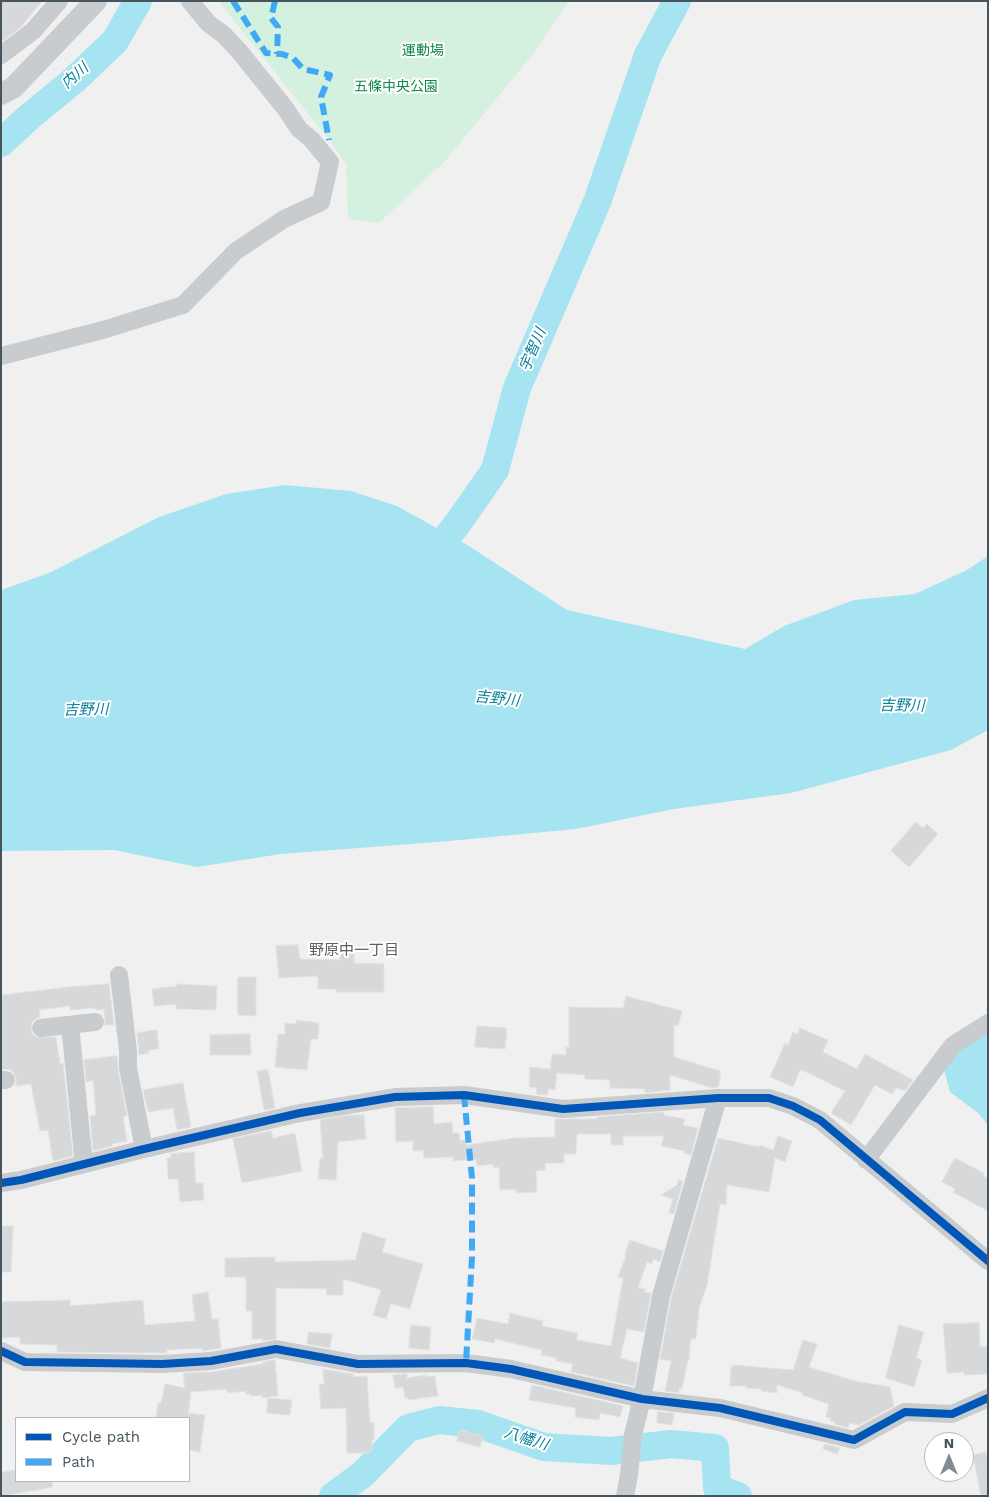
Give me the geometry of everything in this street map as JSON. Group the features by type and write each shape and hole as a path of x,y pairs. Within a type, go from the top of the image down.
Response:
{"street":[{"path":"1,55 33,31 59,1"},
{"path":"1,94 13,88 96,1"},
{"path":"1,356 103,330 182,305 236,251 284,219 321,202 330,162 312,140 299,129 285,108 239,51 224,35 208,23 190,1"},
{"path":"119,975 128,1051 128,1068 144,1149"},
{"path":"41,1028 95,1022"},
{"path":"866,1160 954,1045 988,1023"},
{"path":"70,1025 84,1164"},
{"path":"1,1183 21,1180 300,1113 395,1098 464,1095 563,1110 718,1098 769,1098 793,1106 820,1120 988,1261"},
{"path":"625,1496 633,1435 662,1296 718,1098"},
{"path":"1,1351 25,1362 162,1364 211,1361 276,1349 358,1364 466,1363 511,1369 642,1399 720,1408 854,1440 906,1412 952,1414 988,1398"}],"green space":[{"name":"五條中央公園","path":"218,1 569,1 534,53 445,161 379,223 348,219 346,164"}],"water":[{"name":"吉野川","path":"285,485 351,491 397,506 469,546 567,610 745,649 784,626 854,600 915,594 967,570 988,556 988,730 951,750 791,793 674,809 576,829 281,854 197,867 114,850 1,851 1,590 49,573 159,517 226,494"},
{"path":"988,1031 988,1125 978,1113 950,1092 944,1070 950,1057"}],"building":[{"path":"1,1 42,1 21,27 1,42"},
{"path":"916,822 923,828 927,824 938,834 909,867 891,851"},
{"path":"298,945 300,959 340,960 340,946 354,946 354,963 384,964 384,992 336,992 336,989 318,989 318,976 279,978 276,946"},
{"path":"238,977 256,977 256,1016 238,1015"},
{"path":"109,984 114,1025 105,1025 104,1009 70,1010 70,1006 39,1010 40,1017 31,1024 32,1034 36,1037 56,1037 60,1064 63,1063 73,1156 53,1161 48,1130 40,1131 31,1084 15,1086 17,1080 12,1070 1,1069 1,995"},
{"path":"177,984 217,986 216,1010 176,1009 176,1004 154,1006 152,989 177,986"},
{"path":"626,996 682,1011 678,1026 674,1025 674,1057 720,1071 719,1075 721,1076 718,1087 712,1088 670,1075 670,1090 645,1093 645,1089 610,1088 609,1080 585,1079 585,1075 557,1073 555,1090 548,1089 548,1095 536,1094 537,1088 529,1087 530,1067 550,1069 552,1054 566,1055 566,1047 569,1047 569,1007 623,1008"},
{"path":"296,1020 319,1023 318,1039 311,1039 307,1070 275,1067 278,1034 285,1034 285,1023 296,1024"},
{"path":"477,1026 507,1028 505,1049 475,1047"},
{"path":"800,1028 828,1040 823,1052 857,1069 865,1054 913,1080 905,1091 896,1088 892,1094 875,1085 851,1125 831,1113 845,1091 800,1070 793,1087 770,1077 785,1043 788,1045 793,1032 797,1034"},
{"path":"157,1030 159,1049 148,1050 149,1053 139,1055 137,1033"},
{"path":"250,1034 251,1055 210,1055 210,1035"},
{"path":"117,1056 127,1116 123,1117 127,1141 93,1151 90,1116 96,1115 93,1081 86,1082 84,1060"},
{"path":"268,1070 275,1108 264,1110 257,1071"},
{"path":"183,1083 191,1127 177,1130 173,1108 148,1112 143,1090"},
{"path":"433,1107 434,1124 452,1122 453,1133 459,1133 460,1141 465,1140 466,1145 515,1138 555,1137 555,1119 597,1119 597,1117 664,1112 664,1115 685,1119 683,1125 698,1128 691,1155 684,1153 685,1151 661,1146 664,1136 623,1136 623,1145 611,1145 611,1134 577,1134 576,1154 564,1154 564,1163 545,1163 545,1170 536,1171 537,1192 516,1193 516,1189 500,1190 499,1167 493,1168 493,1164 477,1166 476,1159 453,1161 453,1157 424,1158 423,1150 413,1151 413,1141 396,1142 395,1108"},
{"path":"349,1115 364,1115 366,1139 338,1142 336,1180 318,1179 320,1158 323,1159 320,1120"},
{"path":"271,1131 273,1138 295,1133 302,1171 242,1183 233,1139"},
{"path":"778,1136 792,1141 785,1162 775,1158 769,1192 727,1185 726,1205 720,1204 707,1285 699,1308 696,1339 691,1339 689,1360 682,1389 679,1388 679,1393 665,1391 671,1361 660,1359 671,1298 718,1138 759,1147 760,1145 773,1150"},
{"path":"194,1152 196,1183 203,1183 204,1200 180,1202 178,1179 168,1179 167,1158 171,1158 171,1154"},
{"path":"955,1158 984,1173 983,1176 988,1179 988,1211 953,1192 955,1189 942,1182"},
{"path":"678,1180 683,1181 674,1214 669,1213 673,1199 661,1195 677,1185"},
{"path":"1,1226 13,1226 11,1272 1,1272"},
{"path":"363,1232 386,1239 382,1252 423,1264 410,1309 391,1304 386,1319 373,1315 381,1290 343,1279 343,1295 326,1295 327,1289 276,1288 276,1339 263,1341 263,1339 252,1339 252,1311 246,1311 246,1277 225,1277 225,1258 275,1257 275,1262 355,1260"},
{"path":"630,1240 663,1251 660,1262 653,1259 652,1264 647,1262 638,1288 645,1289 644,1292 651,1293 644,1332 627,1329 620,1358 638,1363 634,1386 571,1372 573,1364 556,1361 557,1358 541,1355 542,1350 495,1339 494,1343 472,1339 477,1318 508,1324 510,1313 543,1321 542,1326 578,1333 576,1340 611,1346 623,1278 618,1277"},
{"path":"208,1292 212,1319 218,1319 221,1348 202,1351 202,1348 167,1350 167,1353 57,1352 57,1345 20,1344 20,1337 1,1338 1,1302 70,1300 70,1306 143,1300 145,1325 195,1321 192,1295"},
{"path":"979,1323 980,1347 988,1346 988,1374 964,1375 964,1372 947,1373 943,1324"},
{"path":"411,1325 431,1327 429,1350 409,1348"},
{"path":"899,1325 924,1332 916,1358 922,1360 914,1387 886,1378"},
{"path":"309,1332 332,1334 330,1348 307,1344"},
{"path":"803,1340 817,1344 809,1367 855,1381 890,1387 894,1406 859,1425 850,1423 848,1428 834,1424 835,1422 830,1421 831,1418 826,1417 829,1404 802,1395 803,1393 777,1385 777,1393 746,1388 746,1386 730,1386 731,1366 734,1365 793,1370"},
{"path":"275,1360 278,1396 262,1398 262,1395 251,1396 251,1394 246,1394 245,1391 227,1393 227,1389 191,1392 188,1417 156,1417 158,1403 161,1403 165,1384 185,1388 183,1373 212,1372 263,1364 263,1362"},
{"path":"323,1369 353,1374 353,1377 367,1376 370,1423 374,1423 374,1440 372,1440 372,1451 369,1451 369,1453 347,1453 346,1408 321,1409 319,1384 324,1384"},
{"path":"407,1374 407,1378 426,1375 426,1377 435,1376 438,1396 408,1400 408,1398 405,1398 403,1387 395,1388 393,1375"},
{"path":"532,1385 623,1406 620,1417 600,1413 599,1420 575,1417 576,1408 529,1400"},
{"path":"268,1398 292,1400 290,1415 267,1413"},
{"path":"658,1412 674,1413 672,1425 657,1423"},
{"path":"189,1413 205,1415 200,1452 190,1450"},
{"path":"460,1430 483,1436 480,1447 457,1441"},
{"path":"825,1444 840,1448 837,1454 823,1449"},
{"path":"986,1452 988,1461 988,1496 981,1496 974,1455"},
{"path":"15,1470 15,1482 52,1482 53,1487 1,1496 1,1473"}],"waterway":[{"name":"内川","path":"1,143 73,81 115,41 138,1"},
{"name":"宇智川","path":"425,565 458,523 495,470 517,388 597,202 648,55 677,1"},
{"name":"八幡川","path":"333,1496 363,1474 408,1428 439,1420 478,1424 544,1447 611,1451 671,1444 715,1448 717,1488 738,1496"}],"marked path":[{"path":"233,1 266,53 282,54 293,58 303,69 330,75 321,97 329,140"},
{"path":"275,1 271,18 278,27 277,54"},
{"path":"464,1095 472,1178 472,1257 466,1363"}],"cycle path":[{"path":"1,1183 21,1180 300,1113 395,1097 464,1095 563,1109 718,1098 769,1098 793,1106 820,1120 988,1261"},
{"path":"1,1351 25,1362 162,1364 211,1361 276,1349 358,1364 466,1363 511,1369 642,1399 720,1408 854,1440 905,1412 952,1414 988,1398"}],"district":[{"name":"野原中一丁目","path":"354,951"}],"park label":[{"name":"運動場","path":"423,51"}]}
